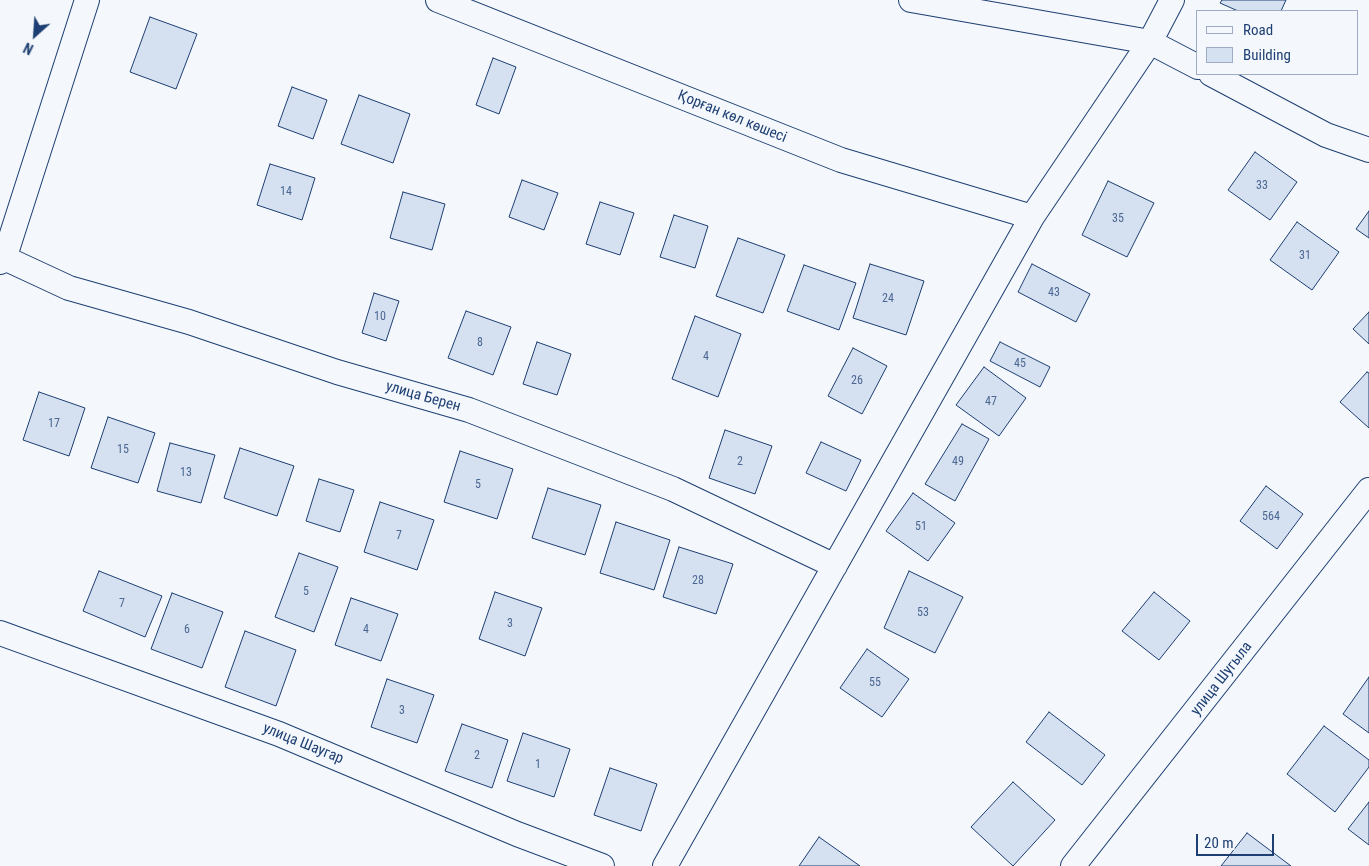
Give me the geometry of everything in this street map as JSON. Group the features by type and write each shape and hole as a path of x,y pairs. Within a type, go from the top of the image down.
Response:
{"street":[{"path":"2,258 87,0"},
{"name":"Қорған көл көшесі","path":"438,0 841,160 1032,217"},
{"path":"911,0 1150,42 1196,66"},
{"path":"665,866 1032,217 1150,42 1172,0"},
{"path":"1213,75 1326,135 1369,150"},
{"name":"улица Берен","path":"2,258 69,288 189,322 337,372 469,410 673,489 835,566"},
{"name":"улица Шугыла","path":"1074,866 1369,490"},
{"name":"улица Шаугар","path":"0,633 279,734 517,834 602,866"}],"building":[{"path":"1222,0 1286,0 1281,10 1236,10 1220,3"},
{"path":"150,17 197,34 176,89 130,72"},
{"path":"493,58 516,67 499,114 476,105"},
{"path":"292,87 327,100 313,139 278,126"},
{"path":"359,95 410,114 393,163 341,144"},
{"path":"1255,152 1297,182 1270,220 1228,190"},
{"path":"270,164 315,178 302,220 257,205"},
{"path":"522,180 558,193 544,230 509,217"},
{"path":"1108,181 1154,203 1127,257 1082,235"},
{"path":"403,192 445,204 432,250 390,238"},
{"path":"600,202 634,213 620,255 586,244"},
{"path":"1369,211 1369,238 1356,229"},
{"path":"674,215 708,226 695,268 660,257"},
{"path":"1297,222 1339,252 1312,290 1270,260"},
{"path":"738,238 785,255 763,313 716,296"},
{"path":"870,264 924,281 906,335 853,318"},
{"path":"1032,264 1090,294 1076,322 1018,292"},
{"path":"804,265 856,283 839,330 787,311"},
{"path":"374,293 399,301 386,341 362,333"},
{"path":"466,311 511,327 493,375 448,358"},
{"path":"1369,312 1369,344 1353,329"},
{"path":"695,316 741,334 718,397 672,379"},
{"path":"537,342 571,354 557,395 523,384"},
{"path":"1000,342 1050,367 1040,387 990,361"},
{"path":"853,348 887,366 862,414 828,396"},
{"path":"984,367 1026,398 999,436 956,405"},
{"path":"1367,372 1369,373 1369,428 1340,402"},
{"path":"39,392 85,408 69,456 23,440"},
{"path":"108,417 155,433 138,483 91,468"},
{"path":"962,424 989,439 955,501 925,484"},
{"path":"725,430 772,446 755,494 709,478"},
{"path":"821,442 861,460 846,491 806,473"},
{"path":"170,443 215,455 201,503 157,491"},
{"path":"240,448 294,466 277,516 224,498"},
{"path":"460,451 513,469 497,519 444,502"},
{"path":"319,479 354,490 340,532 306,521"},
{"path":"1266,486 1303,514 1277,549 1240,521"},
{"path":"548,488 601,505 585,555 532,538"},
{"path":"913,493 955,523 928,561 886,531"},
{"path":"380,502 434,520 417,570 364,552"},
{"path":"616,522 670,540 654,590 600,573"},
{"path":"679,547 733,564 716,614 663,597"},
{"path":"299,553 338,567 314,632 275,617"},
{"path":"99,571 162,596 145,637 83,611"},
{"path":"909,571 963,597 935,653 884,628"},
{"path":"495,592 542,608 525,656 479,639"},
{"path":"1154,592 1190,621 1159,660 1122,631"},
{"path":"172,593 223,612 202,668 151,649"},
{"path":"351,598 398,614 381,661 335,645"},
{"path":"245,631 296,650 276,706 225,687"},
{"path":"867,649 909,679 882,717 840,688"},
{"path":"1369,677 1369,733 1343,714"},
{"path":"387,679 434,695 417,743 371,727"},
{"path":"1049,712 1105,755 1082,785 1026,742"},
{"path":"462,724 508,740 492,788 445,771"},
{"path":"1324,726 1369,760 1369,767 1335,812 1287,774"},
{"path":"523,733 570,749 554,797 507,781"},
{"path":"610,768 657,784 641,831 594,815"},
{"path":"1013,782 1055,820 1013,866 971,827"},
{"path":"1369,802 1369,845 1348,829"},
{"path":"1247,833 1291,866 1221,866"},
{"path":"819,837 860,866 799,866"}]}
